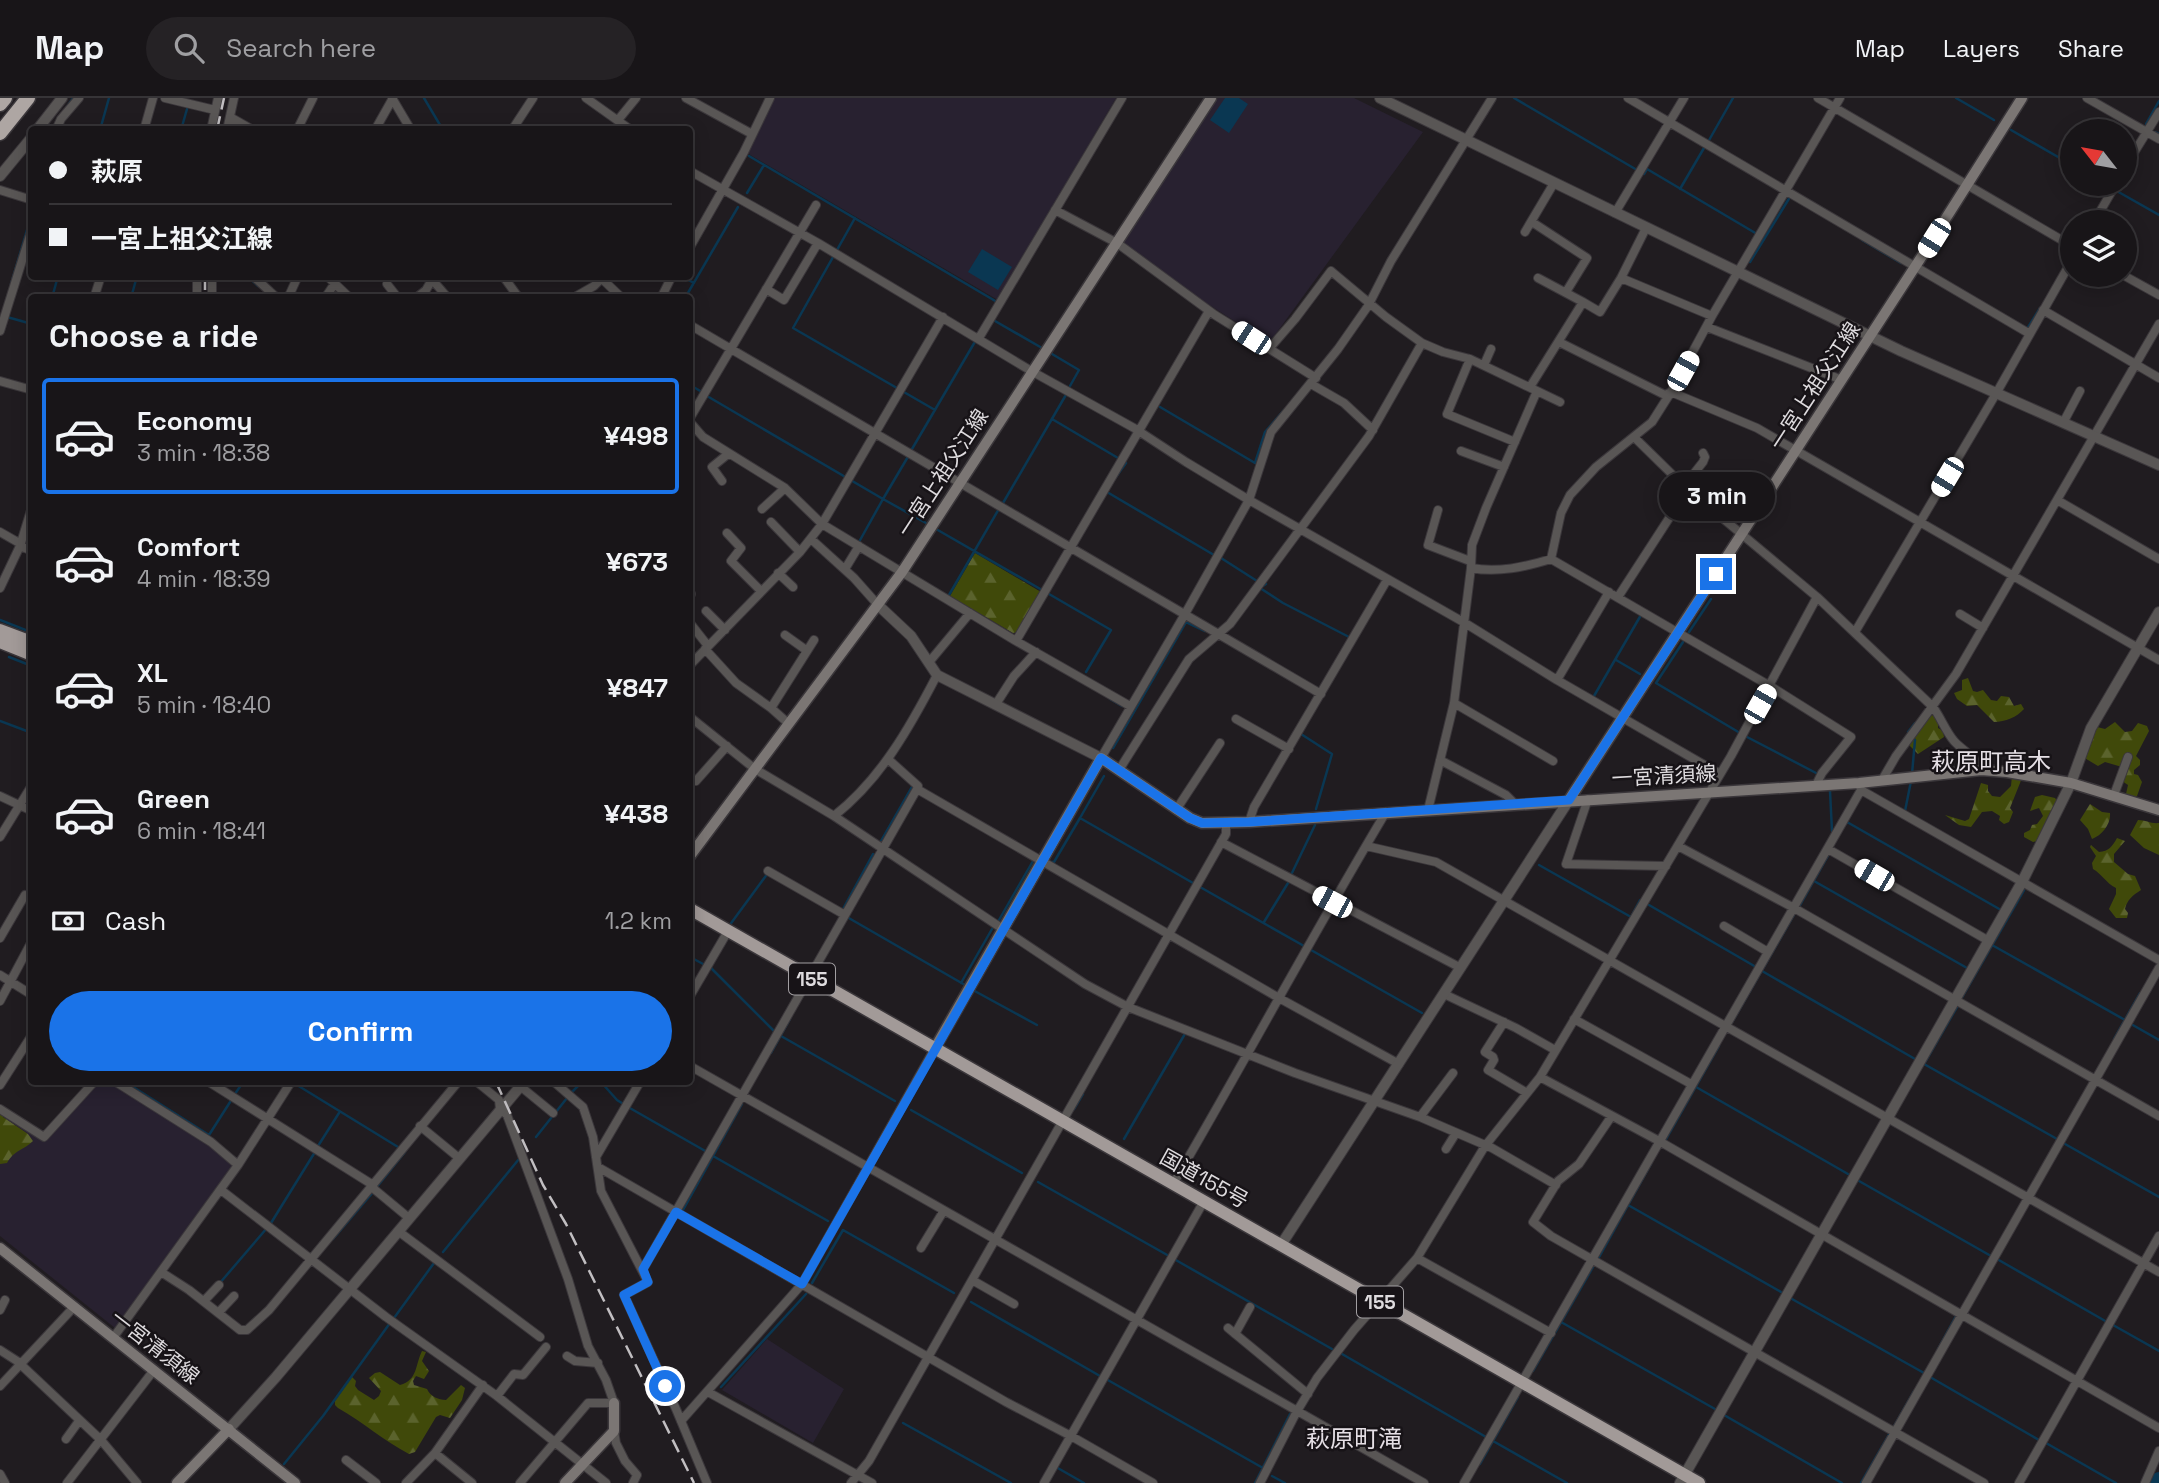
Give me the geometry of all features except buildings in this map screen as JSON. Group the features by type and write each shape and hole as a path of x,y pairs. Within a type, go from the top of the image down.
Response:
{"highway":[{"path":"0,104 5,98"},
{"path":"0,133 28,98"},
{"path":"0,630 28,640"},
{"path":"0,642 28,653"},
{"name":"国道155号","path":"693,911 1522,1382 1682,1479 1699,1483"}],"main road":[{"name":"一宮上祖父江線","path":"693,852 902,572 1211,98"},
{"name":"一宮上祖父江線","path":"1569,800 1916,267 2022,98"},
{"name":"一宮清須線","path":"1101,758 1176,810 1202,823 1816,785 1860,786 1882,780 1981,770 2071,783 2159,810"},
{"path":"935,1048 1101,758"},
{"name":"一宮清須線","path":"0,1248 292,1482"},
{"path":"565,1483 614,1431 614,1403"},
{"path":"177,1483 229,1429"}],"street":[{"path":"40,126 62,98"},
{"path":"58,126 79,98"},
{"path":"145,126 153,98"},
{"path":"166,98 215,110"},
{"path":"212,126 218,98"},
{"path":"228,126 234,98"},
{"path":"298,126 313,98"},
{"path":"377,126 392,98"},
{"path":"392,98 409,126"},
{"path":"515,126 533,98"},
{"path":"586,98 626,126"},
{"path":"618,120 636,98"},
{"path":"685,98 752,134"},
{"path":"693,242 770,98"},
{"path":"979,338 1122,98"},
{"path":"1380,98 1871,336 2159,465"},
{"path":"811,539 845,569 911,636 937,675 1101,758 1249,500 1271,432 1313,381 1371,302 1391,261 1492,98"},
{"path":"1628,98 2030,334"},
{"path":"1615,213 1684,98"},
{"path":"1818,98 2060,239"},
{"path":"1551,559 1561,513 1570,495 1596,467 1652,422 1840,98"},
{"path":"2087,98 2159,139"},
{"path":"2137,148 2159,112"},
{"path":"230,117 246,126"},
{"path":"0,176 28,142"},
{"path":"693,173 818,243 1249,500 1465,623 1557,680 1720,774"},
{"path":"1525,232 1554,183"},
{"path":"0,190 28,199"},
{"path":"693,415 816,205"},
{"path":"1055,210 1117,243 1209,311 1269,349 1344,403 1373,430"},
{"path":"1531,222 1587,258 1566,292"},
{"path":"1538,278 1600,312 1646,228"},
{"path":"0,331 28,242"},
{"path":"766,289 784,300 818,243"},
{"path":"1269,349 1331,271 1422,343 1470,359 1560,402"},
{"path":"1621,278 1712,316"},
{"path":"257,280 273,294"},
{"path":"331,280 346,294"},
{"path":"421,294 431,280"},
{"path":"434,280 445,294"},
{"path":"579,294 598,280"},
{"path":"605,280 618,294"},
{"path":"1855,632 2060,281"},
{"path":"2137,283 2159,295"},
{"path":"387,284 395,294"},
{"path":"1428,810 1454,703 1472,545 1516,442 1533,389 1583,302"},
{"path":"2043,310 2159,378"},
{"path":"1016,641 1209,311"},
{"path":"693,660 800,552 822,524 943,317"},
{"path":"1882,780 1896,756 1956,674 2159,324"},
{"path":"693,327 1321,694"},
{"path":"1707,327 1842,380"},
{"path":"1559,342 1665,395 1671,393 1757,428 2159,660"},
{"path":"1119,770 1189,659 1230,624 1373,430 1422,343"},
{"path":"1484,365 1491,349"},
{"path":"1470,359 1447,414 1516,442"},
{"path":"0,381 28,389"},
{"path":"2063,423 2080,391"},
{"path":"693,424 703,437 785,488 822,524 1130,706"},
{"path":"1634,437 1686,488 1818,597 1855,632 1933,707 1956,743 1978,760 1981,770"},
{"path":"1461,450 1504,467"},
{"path":"1618,597 1703,462 1703,453"},
{"path":"722,481 712,467 728,454"},
{"path":"762,509 785,488"},
{"path":"2057,500 2159,559"},
{"path":"1438,510 1428,545 1486,570 1507,570 1551,559 1770,686 1851,737 1822,773 1816,785"},
{"path":"0,588 21,545 28,521"},
{"path":"771,523 800,552"},
{"path":"0,532 28,549"},
{"path":"727,533 741,548 731,561 761,591"},
{"path":"845,569 859,546"},
{"path":"778,573 793,587"},
{"path":"1249,822 1254,807 1387,580"},
{"path":"1557,680 1609,592"},
{"path":"1260,1483 1308,1394 1354,1330 1417,1258 1485,1146 1540,1077 1709,793 1818,597"},
{"path":"706,611 725,629"},
{"path":"1682,1479 2022,882 2071,783 2091,728 2159,612"},
{"path":"930,661 970,613"},
{"path":"1960,614 1983,628"},
{"path":"693,628 736,683 789,724"},
{"path":"785,635 806,650"},
{"path":"771,708 814,640"},
{"path":"996,704 1014,676 1036,652"},
{"path":"834,816 867,787 889,760 937,675"},
{"path":"1454,703 1553,761"},
{"path":"693,719 755,769 834,816 1085,984 1128,1007 1420,1117 1485,1146 1556,1185"},
{"path":"1236,719 1289,749"},
{"path":"1176,810 1220,743"},
{"path":"696,781 727,746"},
{"path":"2114,795 2128,757"},
{"path":"643,1269 917,789 918,786 889,760"},
{"path":"1440,760 1506,795 1514,803"},
{"path":"1464,1483 1828,849 1860,786 2159,960"},
{"path":"917,789 1279,998 1399,1064"},
{"path":"0,837 28,791"},
{"path":"0,796 28,809"},
{"path":"1588,799 1566,864 1666,866"},
{"path":"1281,1245 1569,800"},
{"path":"1173,1185 1332,902 1387,812"},
{"path":"851,1483 869,1461 1169,935 1226,834 1226,823"},
{"path":"1221,842 1461,968"},
{"path":"1678,845 2159,1116"},
{"path":"1366,846 1436,862 2159,1272"},
{"path":"1828,849 1989,941"},
{"path":"768,871 845,915"},
{"path":"0,938 25,895 28,896"},
{"path":"1724,926 1768,952"},
{"path":"693,991 728,931"},
{"path":"0,1001 28,948"},
{"path":"1866,1483 2159,968"},
{"path":"0,975 28,992"},
{"path":"1444,994 1555,1050"},
{"path":"1574,1019 1691,1084"},
{"path":"1504,1022 1485,1052 1494,1060 1488,1070 1527,1093"},
{"path":"0,1084 28,1041"},
{"path":"681,1421 802,1284 935,1048"},
{"path":"693,1068 1296,1413 1424,1483"},
{"path":"1420,1117 1453,1073"},
{"path":"1540,1077 1659,1141 2159,1428"},
{"path":"0,1109 44,1137 90,1085"},
{"path":"128,1085 211,1142 239,1165"},
{"path":"214,1085 373,1185 374,1189 409,1218"},
{"path":"113,1338 239,1165 289,1085"},
{"path":"161,1272 240,1329 247,1330 269,1310 455,1085"},
{"path":"481,1085 499,1100 500,1109 507,1115 568,1279 588,1346 607,1380 614,1403 588,1403 520,1483"},
{"path":"229,1429 521,1085"},
{"path":"523,1085 554,1113"},
{"path":"557,1085 583,1107 593,1137 601,1191 648,1282 624,1295 707,1483"},
{"path":"597,1157 638,1085"},
{"path":"1611,1116 1579,1164 1556,1185 1533,1222 1551,1236 1984,1483"},
{"path":"420,1126 460,1158"},
{"path":"1446,1149 1456,1133"},
{"path":"598,1167 1006,1402 1153,1483"},
{"path":"221,1190 350,1289 483,1385 606,1483"},
{"path":"1044,1483 1205,1201"},
{"path":"921,1248 943,1212"},
{"path":"398,1231 540,1337"},
{"path":"2019,1483 2159,1236"},
{"path":"1417,1258 1551,1333"},
{"path":"972,1280 1014,1304"},
{"path":"204,1301 219,1285"},
{"path":"219,1312 234,1296"},
{"path":"0,1310 5,1300"},
{"path":"0,1387 74,1307"},
{"path":"1250,1307 1232,1331 1308,1394"},
{"path":"497,1396 514,1374 523,1376 546,1348"},
{"path":"0,1350 21,1365 101,1440 137,1483"},
{"path":"567,1356 575,1361 598,1363"},
{"path":"67,1483 154,1370"},
{"path":"406,1483 435,1453 483,1385"},
{"path":"708,1392 872,1483"},
{"path":"66,1439 79,1420"},
{"path":"614,1431 616,1443 625,1461 637,1475 633,1483"},
{"path":"2145,1483 2159,1451"},
{"path":"435,1453 472,1483"},
{"path":"346,1460 376,1483"},
{"path":"0,1474 5,1483"}],"shaded area":[{"path":"775,98 1116,98 998,300 747,153"},
{"path":"1218,98 1354,98 1423,132 1269,343 1189,292 1123,242"},
{"path":"94,1085 113,1085 209,1145 233,1164 115,1328 0,1236 0,1125 7,1116 43,1141"},
{"path":"767,1339 844,1389 813,1443 722,1390"}],"green space":[{"path":"975,553 1041,592 1018,632 1013,633 950,596"},
{"path":"1968,678 1973,691 1983,690 1991,700 1997,701 2001,696 2009,697 2014,706 2021,704 2024,709 2010,718 1994,722 1977,705 1967,706 1957,699 1954,693 1962,690 1962,680"},
{"path":"1933,715 1938,719 1938,728 1943,731 1944,737 1918,754 1910,746 1910,742"},
{"path":"2115,722 2125,732 2132,731 2138,723 2147,726 2149,731 2136,756 2140,765 2134,770 2134,774 2138,775 2142,782 2137,796 2131,798 2126,794 2128,785 2122,781 2122,767 2105,762 2098,766 2083,757 2085,747 2097,727 2105,729"},
{"path":"2012,776 2022,778 2010,808 2013,812 2009,822 2004,824 1999,820 2000,816 1992,811 1982,812 1971,827 1959,825 1945,815 1965,821 1969,819 1981,783 1988,785 1992,796 2000,797 2011,786"},
{"path":"2042,795 2055,798 2058,802 2037,841 2033,842 2024,837 2024,833 2043,816 2039,808 2030,811 2035,797"},
{"path":"2090,804 2102,812 2110,813 2105,829 2092,839 2080,820"},
{"path":"2138,820 2159,823 2159,855 2144,848 2130,835"},
{"path":"2117,838 2125,841 2114,854 2114,862 2128,874 2135,876 2141,890 2127,903 2127,918 2116,918 2109,909 2116,888 2093,869 2092,863 2096,856 2090,847 2091,845 2099,852 2105,851"},
{"path":"3,1110 3,1117 28,1134 33,1141 13,1155 7,1163 0,1164 0,1112"},
{"path":"422,1351 426,1352 422,1361 429,1371 424,1379 416,1376 414,1385 446,1400 461,1385 465,1388 462,1400 450,1418 440,1415 436,1417 415,1452 409,1454 338,1408 335,1401 352,1377 358,1390 374,1400 381,1391 369,1378 375,1373 380,1372 400,1385 406,1383 413,1376"}],"water":[{"path":"1225,98 1239,98 1248,104 1229,133 1210,120"},
{"path":"982,249 1012,267 998,290 968,272"}],"waterway":[{"path":"67,107 73,98"},
{"path":"101,126 109,98"},
{"path":"424,98 441,126"},
{"path":"1514,98 1637,170"},
{"path":"1708,142 1733,98"},
{"path":"1956,98 1994,120"},
{"path":"2146,124 2159,101"},
{"path":"182,126 187,109"},
{"path":"2011,130 2060,158"},
{"path":"2155,132 2159,134"},
{"path":"1680,189 1704,148"},
{"path":"749,156 997,302 996,304"},
{"path":"747,193 764,165"},
{"path":"1644,174 1647,169 1757,234"},
{"path":"2126,196 2159,215"},
{"path":"1750,262 1790,197"},
{"path":"687,294 738,207"},
{"path":"855,218 793,328 935,410"},
{"path":"11,284 28,227"},
{"path":"1862,240 1901,263"},
{"path":"53,294 57,280"},
{"path":"132,294 136,280"},
{"path":"251,280 258,286"},
{"path":"688,280 694,283"},
{"path":"2027,329 2040,308"},
{"path":"7,317 28,323"},
{"path":"995,321 1042,348"},
{"path":"912,449 976,340"},
{"path":"1052,354 1079,370 1070,386"},
{"path":"693,387 702,392"},
{"path":"1003,503 1067,393"},
{"path":"707,396 883,499 859,542"},
{"path":"1160,407 1255,463 1265,432 1284,410"},
{"path":"1052,419 1118,458"},
{"path":"909,455 883,499 926,523"},
{"path":"1116,477 1126,463"},
{"path":"1107,492 1214,555"},
{"path":"949,595 1000,507"},
{"path":"936,529 1042,590"},
{"path":"1221,558 1257,581"},
{"path":"1266,584 1260,588 1351,638"},
{"path":"1049,594 1111,630 1086,672"},
{"path":"1689,632 1711,599"},
{"path":"1594,696 1641,615"},
{"path":"0,620 28,631"},
{"path":"1113,748 1186,622 1205,631"},
{"path":"1683,642 1656,683 1740,733"},
{"path":"9,657 28,664"},
{"path":"1616,660 1640,674"},
{"path":"1110,699 1122,706"},
{"path":"0,721 28,732"},
{"path":"1912,774 1915,740 1908,732 1915,723"},
{"path":"1301,734 1332,754 1316,809"},
{"path":"1747,737 1818,774"},
{"path":"1104,776 1080,818 1193,883"},
{"path":"1905,811 1911,781"},
{"path":"881,841 913,785 911,783"},
{"path":"1830,791 1832,831"},
{"path":"1051,862 1054,862 1080,818"},
{"path":"1846,824 1847,822 2001,910"},
{"path":"1291,875 1315,825"},
{"path":"843,909 873,854"},
{"path":"1799,907 1829,854"},
{"path":"999,920 1033,861"},
{"path":"1539,865 1631,917 1640,900"},
{"path":"729,926 768,873"},
{"path":"1814,881 1967,968"},
{"path":"1264,922 1288,883"},
{"path":"1200,887 1304,946"},
{"path":"1961,999 2024,890"},
{"path":"1649,905 1756,967"},
{"path":"1731,1024 1795,913"},
{"path":"847,917 965,985"},
{"path":"961,983 992,929"},
{"path":"1992,945 2125,1020"},
{"path":"1311,950 1422,1013"},
{"path":"693,959 705,965"},
{"path":"711,968 774,1031"},
{"path":"1762,971 1915,1059"},
{"path":"971,989 1037,1025"},
{"path":"2114,1039 2140,993"},
{"path":"1957,1007 1924,1064 2057,1139"},
{"path":"771,1053 790,1019"},
{"path":"2131,1024 2159,1040"},
{"path":"1124,1139 1186,1032"},
{"path":"781,1036 895,1101"},
{"path":"1665,1141 1719,1046"},
{"path":"130,1085 209,1135 232,1099"},
{"path":"235,1094 241,1085"},
{"path":"297,1085 398,1147"},
{"path":"571,1093 579,1085"},
{"path":"604,1085 625,1105"},
{"path":"1696,1087 1848,1174"},
{"path":"1074,1109 1083,1094"},
{"path":"536,1137 567,1098"},
{"path":"683,1210 742,1104"},
{"path":"628,1107 707,1152"},
{"path":"911,1110 1022,1173"},
{"path":"318,1146 339,1113"},
{"path":"2065,1144 2159,1197"},
{"path":"271,1223 315,1152"},
{"path":"376,1188 405,1152"},
{"path":"713,1156 828,1221"},
{"path":"443,1252 519,1159"},
{"path":"1598,1259 1651,1164"},
{"path":"1859,1181 1991,1256"},
{"path":"1038,1182 1169,1256"},
{"path":"333,1239 374,1191"},
{"path":"1628,1205 1781,1292"},
{"path":"219,1284 267,1228"},
{"path":"812,1283 843,1230 954,1293"},
{"path":"1174,1259 1332,1349"},
{"path":"1997,1259 2107,1322"},
{"path":"394,1318 434,1263"},
{"path":"1533,1371 1593,1267"},
{"path":"721,1387 806,1294"},
{"path":"1792,1299 1924,1373"},
{"path":"971,1302 1100,1376"},
{"path":"1938,1349 1956,1316"},
{"path":"1561,1322 1715,1409"},
{"path":"2114,1322 2113,1325 2159,1351"},
{"path":"284,1464 323,1416 390,1323"},
{"path":"1342,1354 1486,1437"},
{"path":"1930,1377 2039,1440"},
{"path":"1106,1379 1263,1468"},
{"path":"1893,1428 1914,1391"},
{"path":"1480,1464 1518,1397"},
{"path":"1255,1483 1290,1414"},
{"path":"1724,1415 1842,1483"},
{"path":"903,1423 1011,1483"},
{"path":"1861,1483 1890,1433"},
{"path":"1493,1441 1567,1483"},
{"path":"2046,1443 2116,1483"},
{"path":"1056,1467 1084,1483"},
{"path":"1272,1476 1285,1483"}],"railway":[{"path":"218,126 224,98"},
{"path":"205,280 205,294"},
{"path":"497,1085 543,1185 566,1224 694,1483"}],"district":[{"name":"萩原町高木","path":"1991,762"},
{"name":"萩原町滝","path":"1354,1439"}],"route":[{"path":"665,1386 624,1295 648,1282 643,1269 676,1212 802,1284 1101,758 1176,810 1202,823 1569,800 1716,574"}]}
